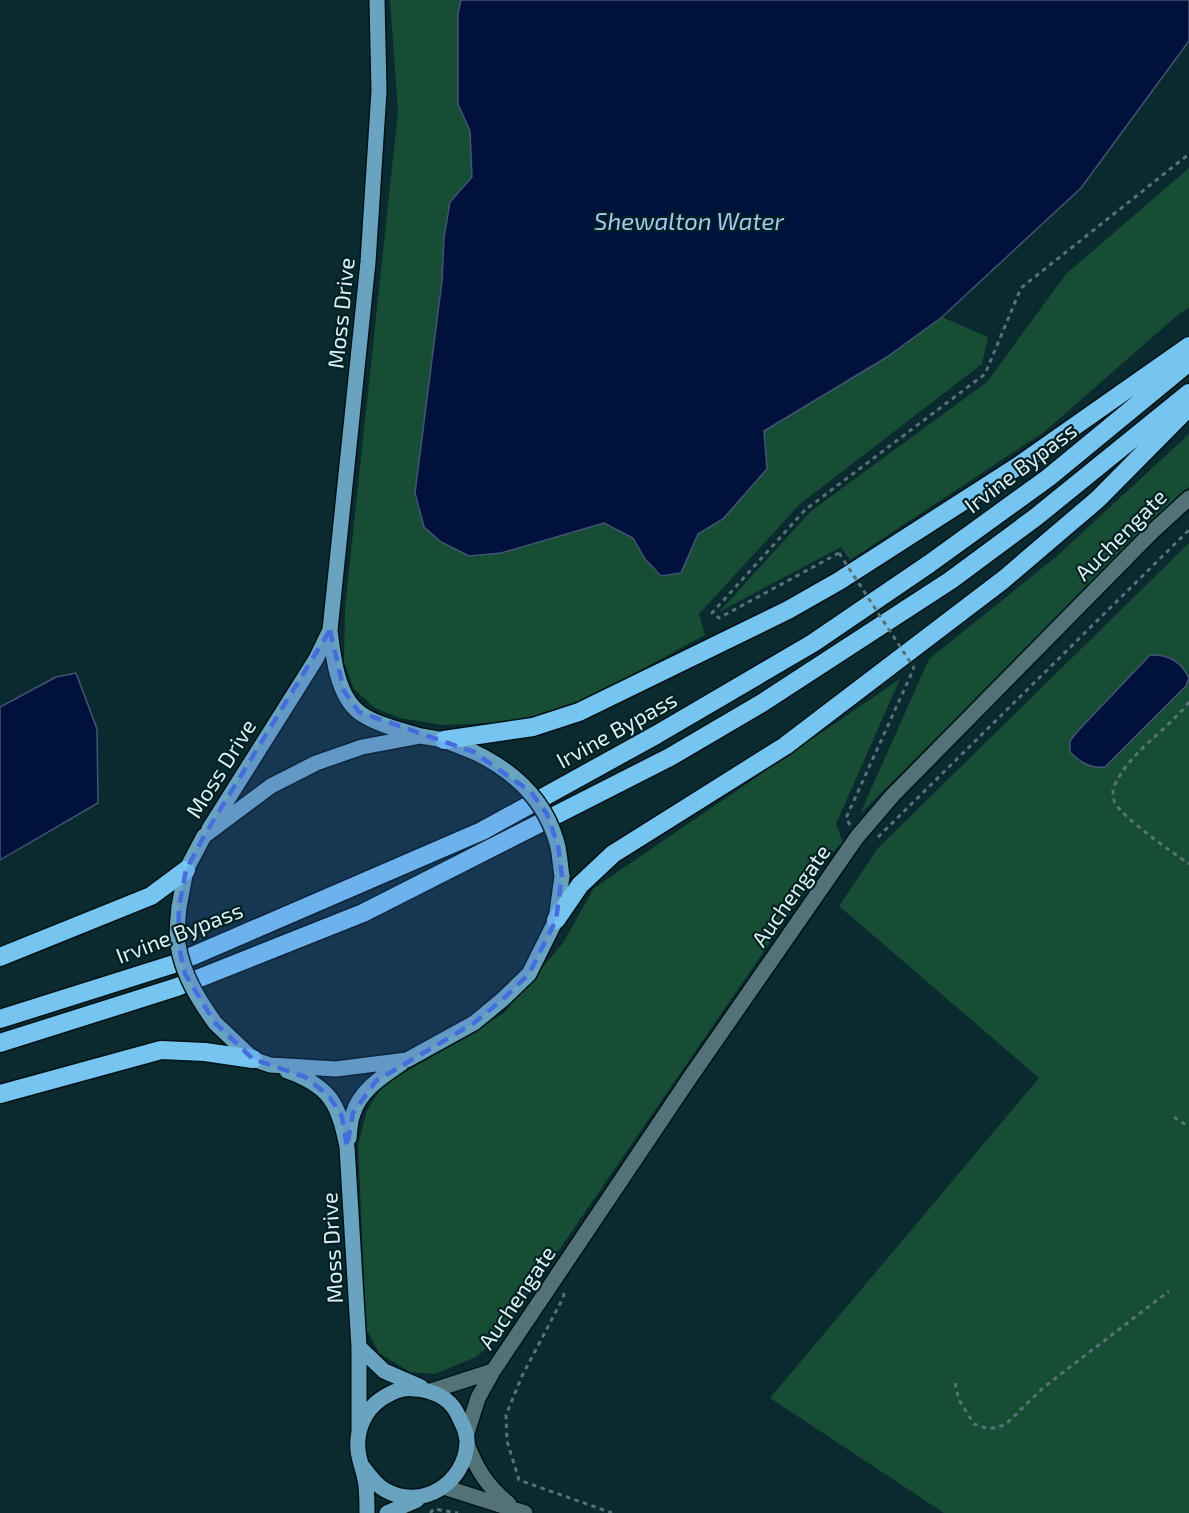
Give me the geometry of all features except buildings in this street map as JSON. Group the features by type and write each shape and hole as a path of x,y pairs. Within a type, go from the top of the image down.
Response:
{"highway":[{"path":"444,740 533,727 579,712 788,610 839,581 1018,466 1189,346"},
{"name":"Irvine Bypass","path":"0,1019 174,964 482,831 585,775 813,643 930,564 1048,478 1189,362"},
{"name":"Irvine Bypass","path":"0,1043 177,987 363,913 670,757 762,703 951,580 1036,517 1189,393"},
{"path":"556,920 580,885 613,854 785,746 1003,580 1098,499 1189,407"},
{"path":"0,957 151,896 186,870"},
{"path":"0,1094 160,1050 205,1052 253,1059"}],"main road":[{"name":"Moss Drive","path":"377,0 379,91 368,262 330,630 334,664 344,692 359,712 385,725 421,736"},
{"name":"Moss Drive","path":"330,630 316,659 204,836 186,870 179,907 178,944 185,974 215,1023 253,1059 305,1077 329,1096 342,1118 347,1147 359,1347 359,1429"},
{"path":"204,836 271,786 316,763 362,747 421,736 444,740 488,759 515,778 531,792 547,814 558,845 561,876 556,920"},
{"name":"Moss Drive","path":"347,1147 353,1113 376,1081 407,1060 474,1023 502,1000 529,974 556,920"},
{"path":"270,1065 336,1069 407,1060"},
{"path":"359,1347 384,1371 444,1398 455,1409 467,1440 460,1471 444,1487 387,1513"},
{"path":"367,1513 366,1485 358,1450 359,1429 372,1405 391,1392 408,1388 429,1391"},
{"path":"363,1467 379,1487 387,1492 405,1497 428,1496"}],"street":[{"name":"Auchengate","path":"467,1440 478,1398 493,1371 689,1079 857,837 901,786 1152,532 1189,498"},
{"name":"Auchengate","path":"429,1391 493,1371"},
{"path":"467,1440 476,1467 492,1490 520,1511"},
{"path":"444,1487 520,1511"}],"path":[{"path":"857,837 846,818 914,668 839,553 718,618 712,613 805,510 985,374 1021,288 1189,154"},
{"path":"876,839 1189,530"},
{"path":"1189,702 1180,714 1125,767 1113,789 1116,804 1123,812 1189,864"},
{"path":"1174,1117 1189,1127"},
{"path":"554,1304 565,1286 563,1298 522,1376 507,1415 507,1441 519,1480 612,1513"},
{"path":"954,1383 959,1400 974,1424 986,1428 996,1428 1006,1424 1044,1387 1169,1291"},
{"path":"430,1513 434,1509 458,1513"}],"highlighted area":[{"path":"330,630 344,691 359,712 474,752 531,792 547,814 558,845 562,876 556,920 529,974 502,1000 474,1023 376,1081 353,1113 347,1147 342,1117 329,1096 305,1077 253,1059 215,1023 185,974 178,944 179,907 186,870 204,836"}],"green space":[{"path":"390,0 461,0 458,14 458,104 470,131 472,178 450,202 444,238 442,281 470,556 501,553 604,523 633,538 645,559 681,573 698,534 723,519 763,431 887,357 942,317 988,337 982,364 800,504 699,614 705,635 571,708 517,722 443,725 400,718 375,708 354,689 344,662 345,608 398,111"},
{"path":"1189,168 1189,308 1180,313 1044,432 850,560 841,547 719,612 811,511 987,382 1066,274"},
{"path":"1189,434 1189,487 860,814 929,659 1057,556"},
{"path":"1189,543 1189,1513 944,1513 770,1398 1039,1078 839,906 878,848"},
{"path":"900,679 836,824 843,842 830,855 498,1339 476,1357 435,1374 410,1372 379,1353 366,1328 358,1145 367,1110 383,1085 504,1013 563,943 594,888"}],"water":[{"name":"Shewalton Water","path":"461,0 1189,0 1189,41 1081,188 942,317 887,357 764,431 767,469 723,519 698,534 681,573 661,576 645,559 633,538 604,523 501,553 469,556 441,542 424,527 415,493 442,281 444,238 450,202 472,177 470,131 458,104 458,14"},
{"path":"1150,655 1168,657 1178,663 1189,678 1186,686 1105,767 1090,766 1082,762 1070,752 1070,741"},
{"path":"76,673 97,729 98,803 0,860 0,707 56,677"}]}
